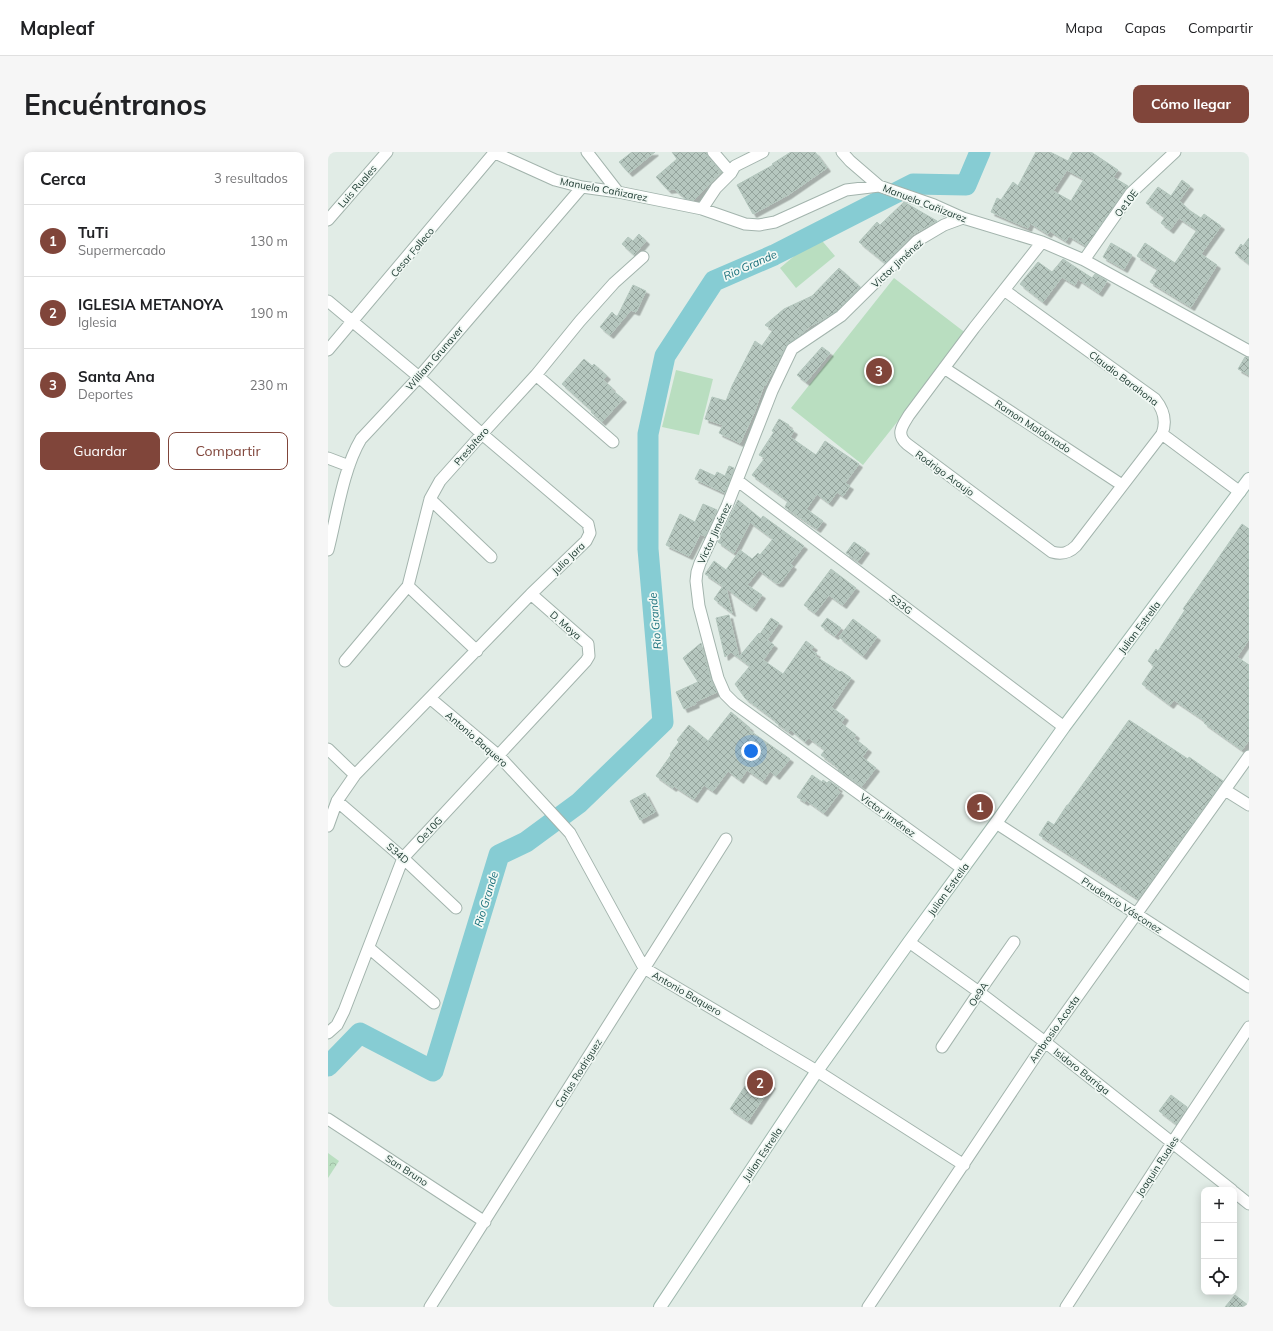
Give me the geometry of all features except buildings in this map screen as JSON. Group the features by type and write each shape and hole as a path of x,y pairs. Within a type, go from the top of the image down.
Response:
{"street":[{"name":"Luis Ruales","path":"328,220 386,152"},
{"name":"Manuela Cañizarez","path":"494,152 555,180 582,187 618,192 702,209 745,224 759,225 775,222 846,190 879,186 934,205 962,218 1042,242 1084,260 1249,351"},
{"name":"Cesar Folleco","path":"328,350 494,152"},
{"path":"587,152 618,192"},
{"path":"713,152 731,172"},
{"path":"702,209 716,188 735,166 763,152"},
{"path":"842,152 850,161 879,186"},
{"name":"Oe10E","path":"1084,260 1131,193 1175,152"},
{"name":"William Grunaver","path":"328,550 349,466 356,449 369,430 419,377 582,187"},
{"name":"Victor Jiménez","path":"962,218 944,225 917,241 841,316 792,349 772,391 738,480 716,532 700,563 697,577 699,606 718,678 725,694 734,703 962,869"},
{"name":"Rodrigo Araujo","path":"1042,242 944,368 902,426 900,434 901,438 1052,552 1063,554 1072,550 1162,434"},
{"name":"Presbítero","path":"344,661 408,586 430,499 440,481 536,375 580,321 614,283 643,257"},
{"name":"Claudio Barahona","path":"1004,290 1155,399 1161,406 1165,418 1165,427 1162,434"},
{"name":"Julio Jara","path":"328,301 419,377 482,434 588,524 590,533 586,541 531,594 355,776 337,801 328,826"},
{"name":"Ramon Maldonado","path":"944,368 1122,485"},
{"path":"536,375 613,442"},
{"path":"1162,434 1240,492"},
{"path":"328,458 349,466"},
{"name":"Julian Estrella","path":"660,1307 817,1071 1064,727 1249,479"},
{"name":"S33G","path":"738,480 1064,727"},
{"path":"430,499 491,557"},
{"path":"408,586 477,651"},
{"name":"D. Moya","path":"531,594 588,644 589,656 586,661"},
{"name":"Oe10G","path":"328,1033 337,1025 369,948 403,858 586,661"},
{"name":"Antonio Baquero","path":"431,699 498,756 538,797 570,833 644,968 764,1038 964,1165"},
{"path":"328,749 355,776"},
{"name":"Ambrosio Acosta","path":"868,1307 1045,1042 1249,756"},
{"path":"1225,790 1249,806"},
{"name":"S34D","path":"337,801 403,858 456,908"},
{"name":"Prudencio Vásconez","path":"996,823 1249,987"},
{"name":"Carlos Rodriguez","path":"430,1307 726,839"},
{"name":"Isidoro Barriga","path":"909,942 1045,1042 1228,1187"},
{"name":"Oe9A","path":"942,1047 1014,942"},
{"path":"369,948 434,1003"},
{"name":"Joaquin Ruales","path":"1066,1307 1249,1027"},
{"name":"San Bruno","path":"328,1119 485,1222"},
{"name":"Isidoro Barriga","path":"1237,1194 1249,1204"}],"green space":[{"path":"818,236 835,256 796,288 780,268"},
{"path":"894,278 967,334 863,465 791,408"},
{"path":"676,370 713,379 699,435 662,427"},
{"path":"328,1153 339,1161 328,1178"}],"waterway":[{"name":"Rio Grande","path":"328,1066 360,1033 433,1071 499,855 526,842 579,803 663,722 648,549 648,434 665,356 714,281 774,255 913,184 966,185 980,152"}],"place":[{"name":"Santa Ana","path":"879,371"},
{"name":"TuTi","path":"980,807"},
{"name":"IGLESIA METANOYA","path":"760,1083"}]}
